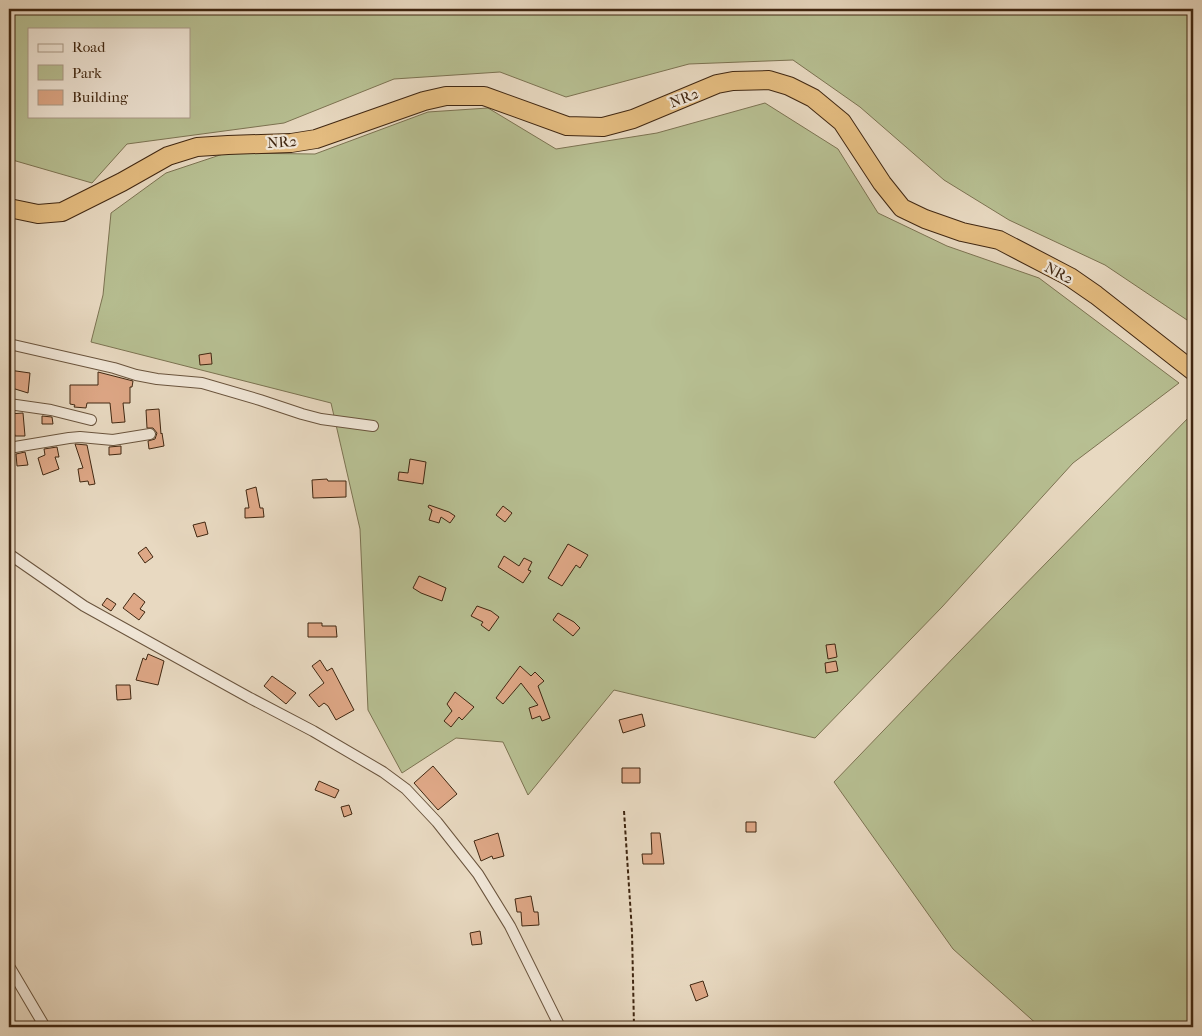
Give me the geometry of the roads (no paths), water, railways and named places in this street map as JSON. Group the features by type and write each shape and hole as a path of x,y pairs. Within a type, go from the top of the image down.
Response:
{"highway":[{"name":"NR2","path":"9,208 38,214 62,212 122,182 168,156 197,147 291,144 316,139 424,101 446,96 484,96 567,126 603,127 633,120 717,84 733,81 769,80 789,86 813,98 842,122 882,183 902,208 962,232 999,240 1070,277 1096,294 1193,371"}],"street":[{"path":"9,344 114,368 136,375 156,379 202,383 321,419 373,426"},
{"path":"9,404 51,410 92,420"},
{"path":"9,448 69,438 113,440 150,434"},
{"path":"9,554 84,606 313,731 383,772 406,789 437,822 478,874 510,926 560,1027"},
{"path":"9,966 45,1027"}]}
